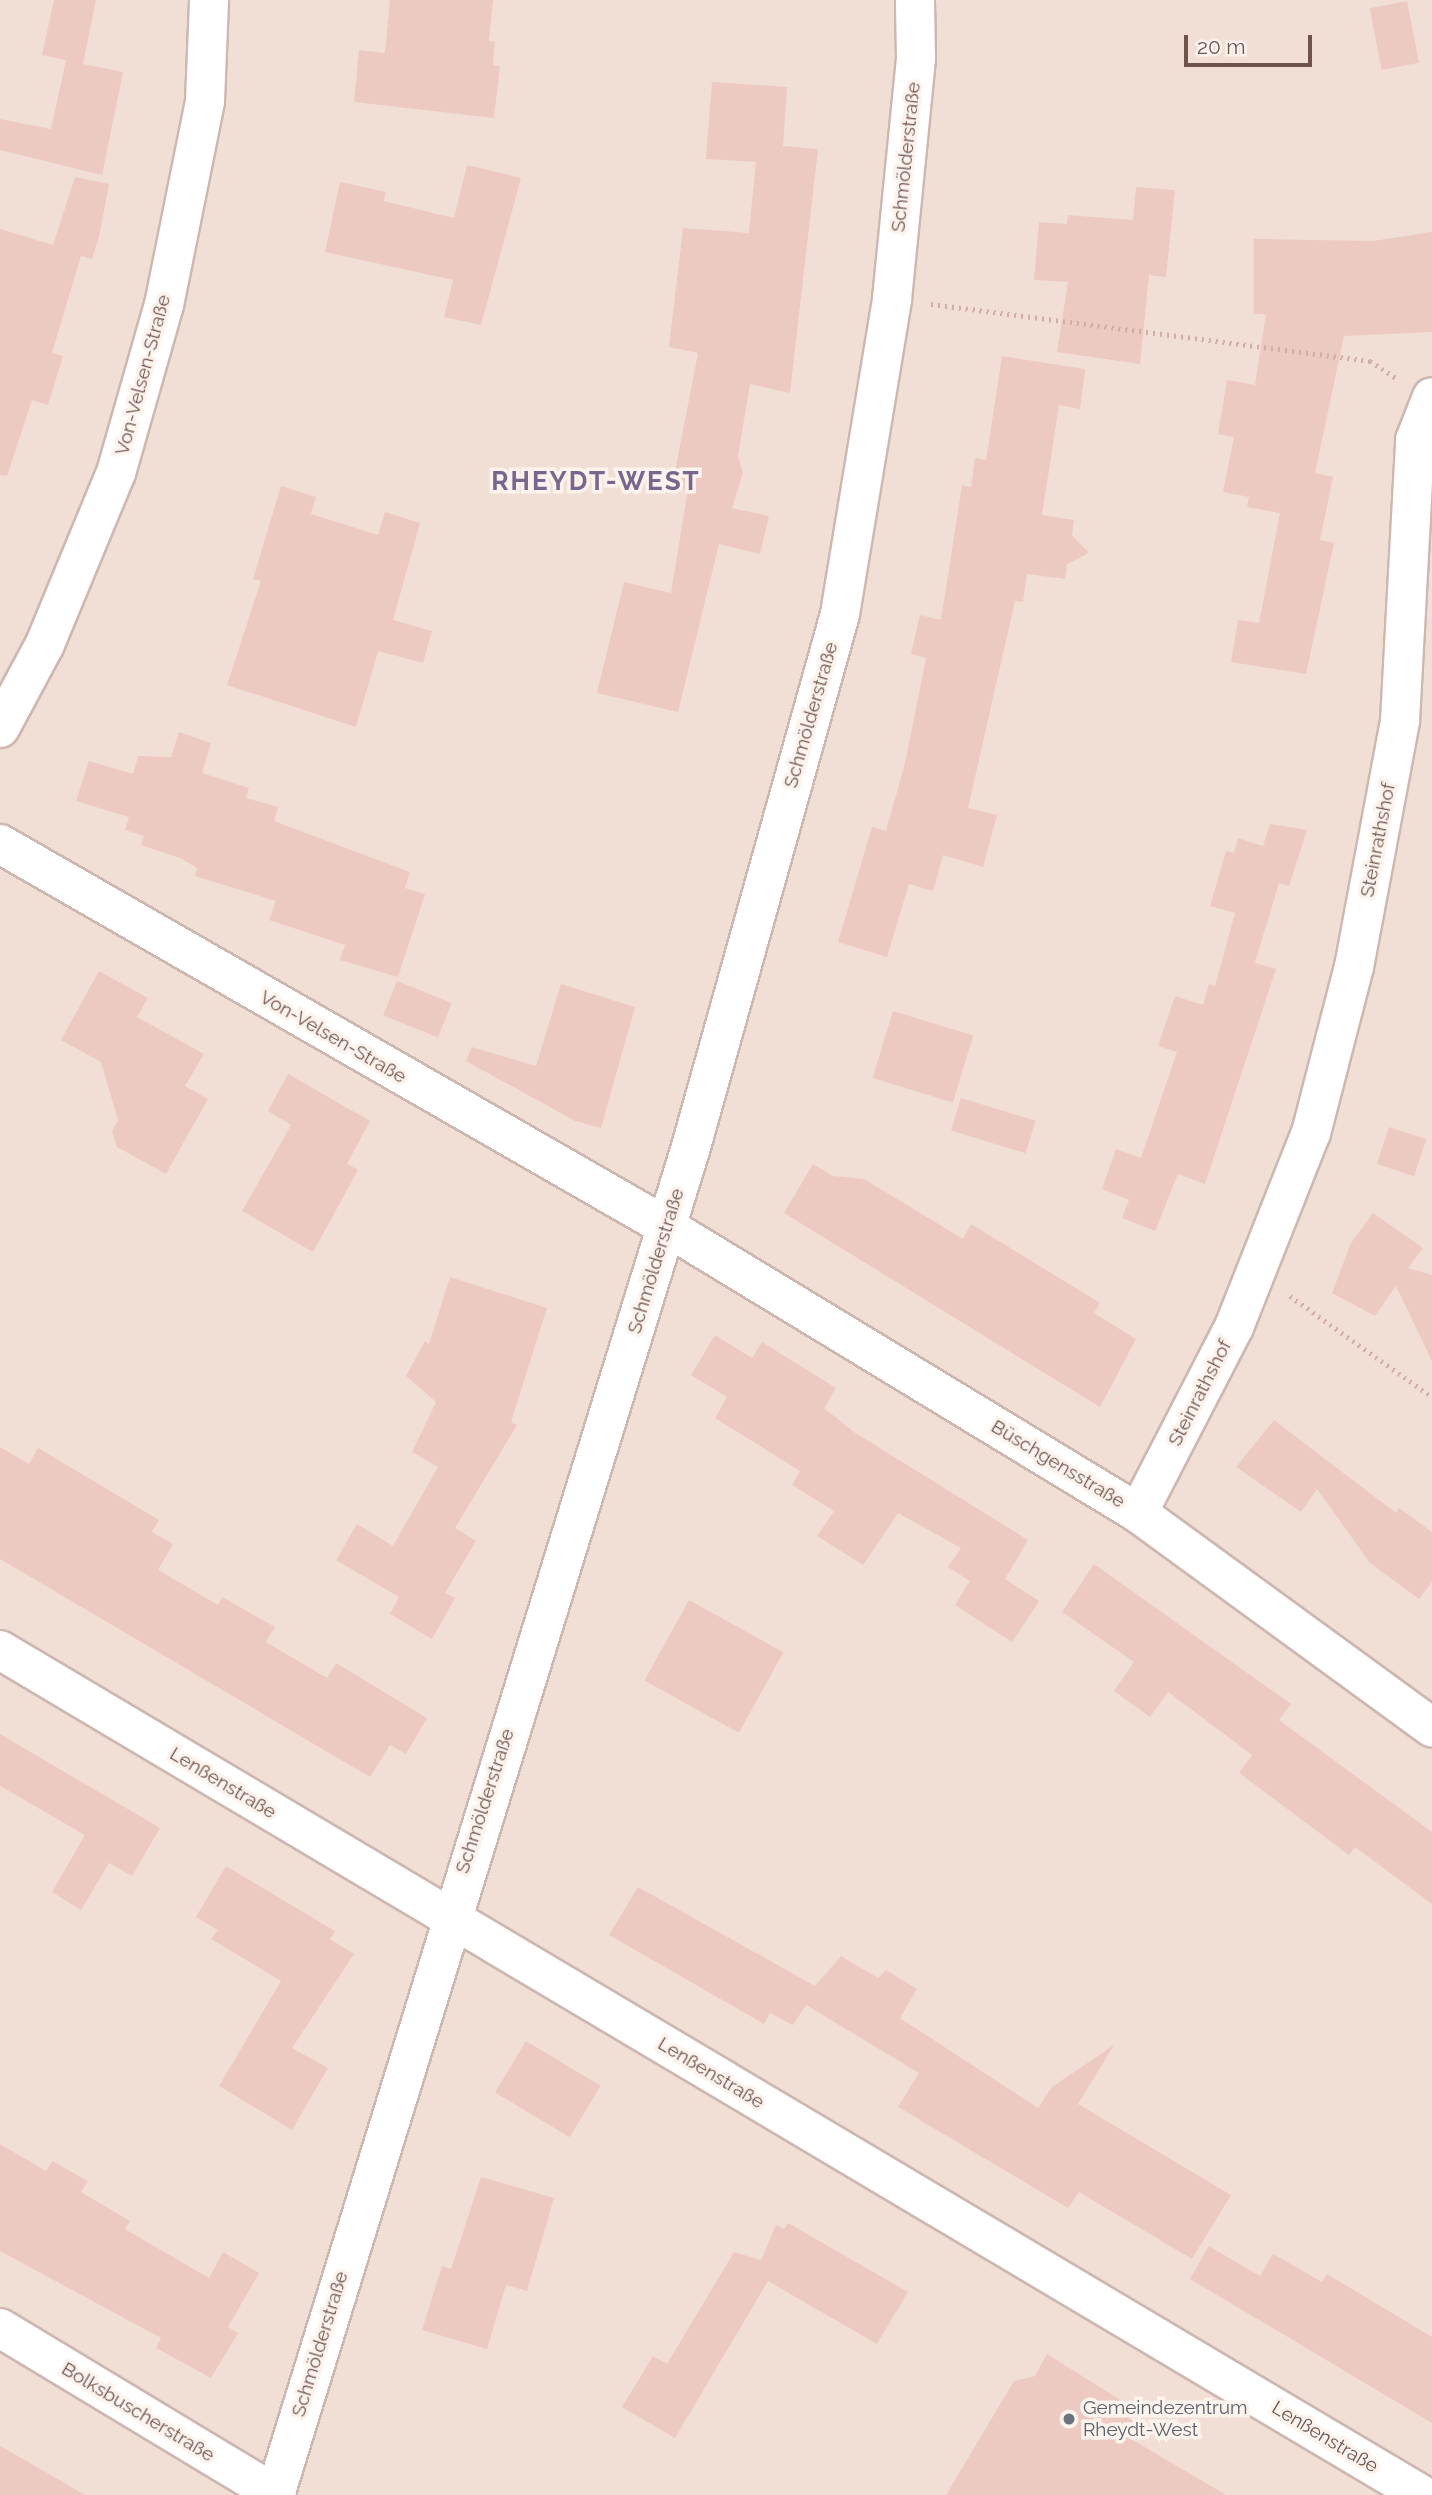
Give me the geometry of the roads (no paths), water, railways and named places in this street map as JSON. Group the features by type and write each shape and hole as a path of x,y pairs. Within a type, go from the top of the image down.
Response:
{"street":[{"name":"Von-Velsen-Straße","path":"0,728 45,644 116,473 163,305 205,100 209,0"},
{"name":"Schmölderstraße","path":"276,2495 448,1917 667,1227 840,614 892,299 916,58 915,0"},
{"name":"Steinrathshof","path":"1138,1513 1234,1327 1311,1133 1354,967 1400,721 1415,440 1430,398"},
{"name":"Von-Velsen-Straße","path":"0,844 667,1227"},
{"name":"Büschgensstraße","path":"667,1227 1138,1513 1432,1727"},
{"name":"Lenßenstraße","path":"0,1650 1422,2495"},
{"name":"Bolksbuscherstraße","path":"0,2328 276,2495"}],"place":[{"name":"Gemeindezentrum Rheydt-West","path":"1069,2419"}],"district":[{"name":"RHEYDT-WEST","path":"596,482"}]}
